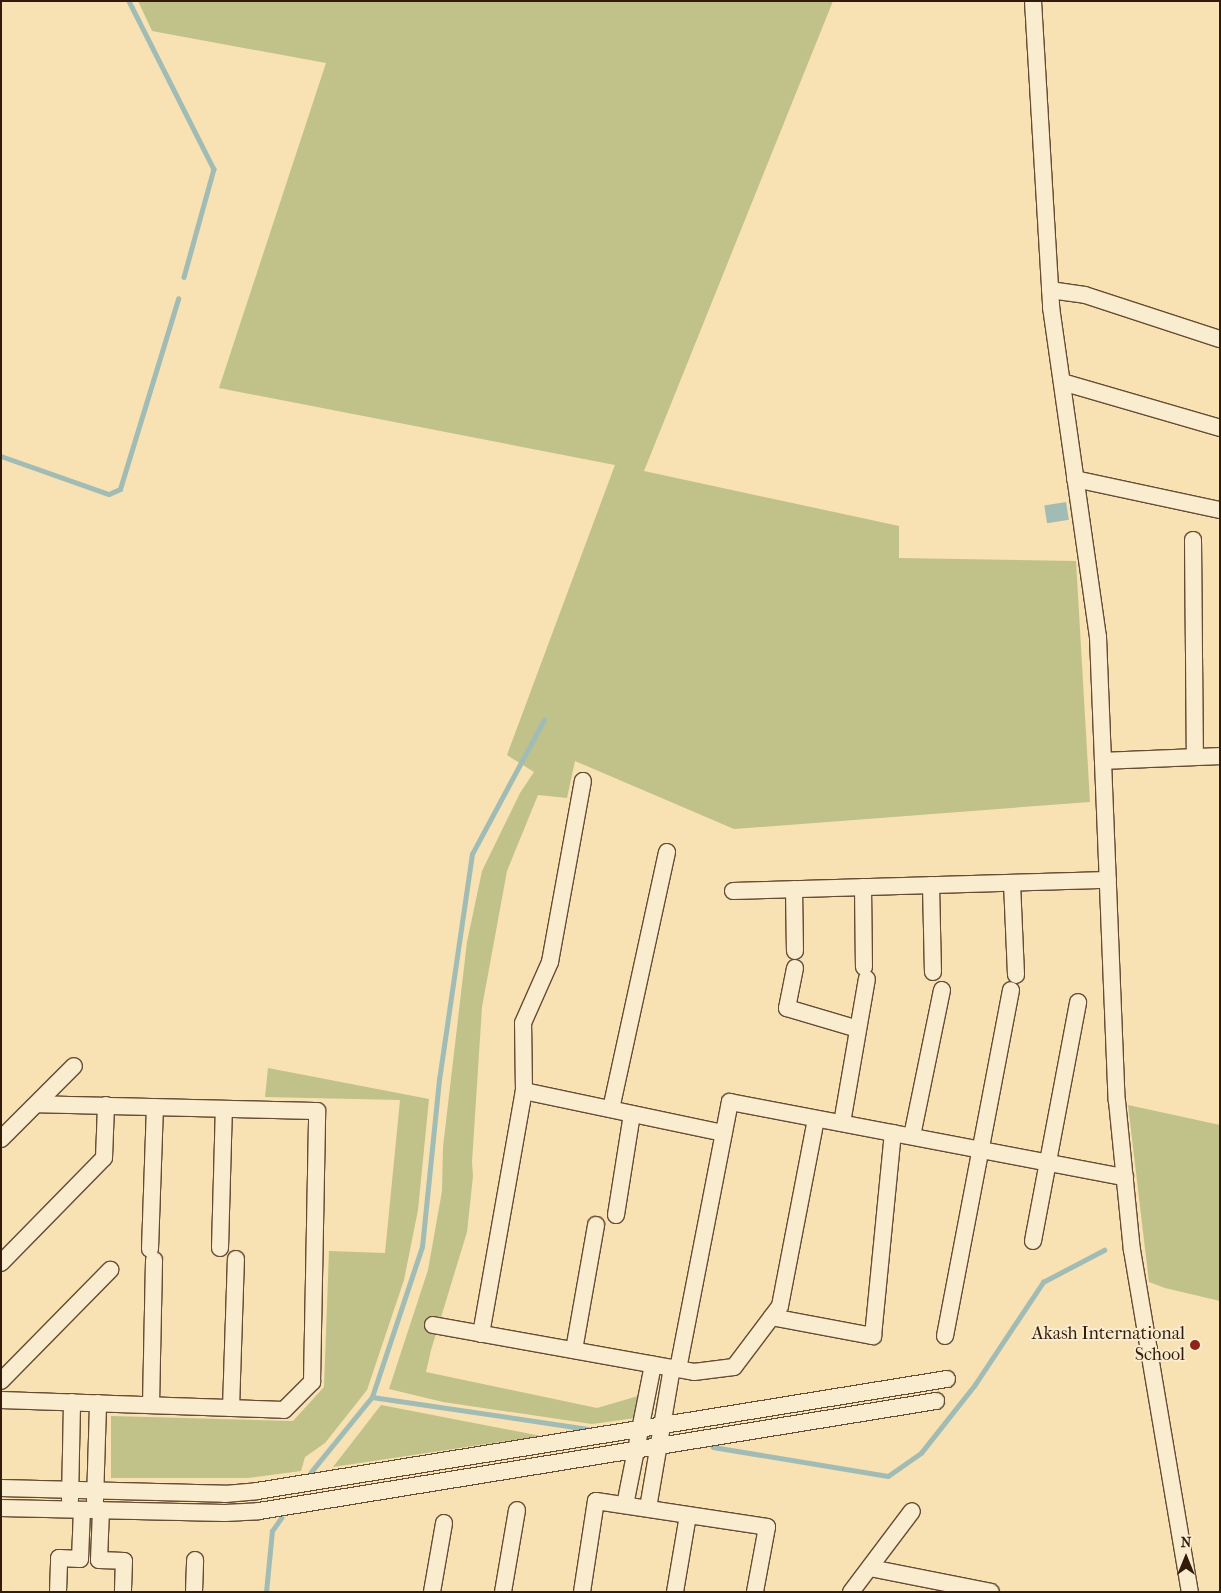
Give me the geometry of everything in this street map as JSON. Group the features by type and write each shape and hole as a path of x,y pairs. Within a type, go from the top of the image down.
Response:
{"street":[{"path":"1033,1 1050,290 1098,637 1117,1101 1132,1250 1190,1592"},
{"path":"1050,290 1085,295 1220,339"},
{"path":"1062,382 1220,428"},
{"path":"1075,479 1219,507"},
{"path":"1193,540 1195,757"},
{"path":"1103,761 1220,756"},
{"path":"481,1334 524,1091 523,1023 550,962 583,781"},
{"path":"611,1109 666,852"},
{"path":"733,891 1108,880"},
{"path":"944,1336 1014,983 1012,883"},
{"path":"931,885 933,972"},
{"path":"842,1123 866,973 863,887"},
{"path":"794,889 795,951"},
{"path":"796,968 787,1008 858,1029"},
{"path":"912,1136 942,990"},
{"path":"1033,1241 1078,1002"},
{"path":"1,1139 74,1066"},
{"path":"524,1091 724,1132"},
{"path":"648,1508 663,1426 730,1102 1125,1177"},
{"path":"1,1400 284,1410 312,1382 318,1111 37,1104"},
{"path":"1,1263 104,1158 106,1105"},
{"path":"151,1405 155,1107"},
{"path":"220,1248 224,1109"},
{"path":"616,1215 632,1114"},
{"path":"433,1325 694,1372 734,1367 780,1306 816,1118"},
{"path":"772,1317 873,1336 893,1133"},
{"path":"574,1350 596,1225"},
{"path":"231,1408 236,1259"},
{"path":"1,1382 110,1270"},
{"path":"625,1505 653,1365"},
{"path":"1,1488 225,1494 257,1491 947,1379"},
{"path":"1,1508 225,1513 259,1511 936,1401"},
{"path":"72,1402 70,1490 87,1510 99,1560"},
{"path":"80,1559 87,1510 95,1490 98,1403"},
{"path":"582,1592 596,1500 767,1527 755,1592"},
{"path":"503,1592 517,1510"},
{"path":"851,1592 912,1511"},
{"path":"674,1592 688,1515"},
{"path":"432,1592 444,1523"},
{"path":"58,1592 59,1558 124,1561 123,1592"},
{"path":"194,1592 195,1560"},
{"path":"870,1568 992,1592"}],"green space":[{"path":"138,1 833,1 644,471 899,526 899,558 1076,561 1090,802 734,829 575,761 567,798 538,795 507,871 482,1007 472,1162 473,1176 467,1232 426,1372 597,1408 638,1396 636,1418 592,1424 443,1402 389,1389 428,1270 442,1191 443,1147 467,942 482,871 520,793 534,772 507,755 615,465 219,388 326,63 152,31"},
{"path":"268,1068 429,1099 418,1210 404,1280 367,1390 325,1443 305,1457 301,1471 248,1478 111,1478 111,1416 293,1421 324,1387 329,1251 385,1253 400,1100 265,1097"},
{"path":"1128,1105 1220,1125 1220,1301 1165,1288 1149,1282"},
{"path":"381,1405 541,1436 333,1467"}],"water":[{"path":"1066,502 1069,520 1047,523 1044,505"}],"waterway":[{"path":"129,1 214,169 184,277"},
{"path":"1,456 109,494 120,489 178,299"},
{"path":"372,1397 422,1247 439,1080 472,854 544,720"},
{"path":"713,1447 888,1476 921,1453 974,1386 1043,1282 1104,1250"},
{"path":"311,1472 372,1397 588,1429"},
{"path":"266,1592 272,1531 281,1518"}],"place":[{"name":"Akash International School","path":"1195,1345"}]}
